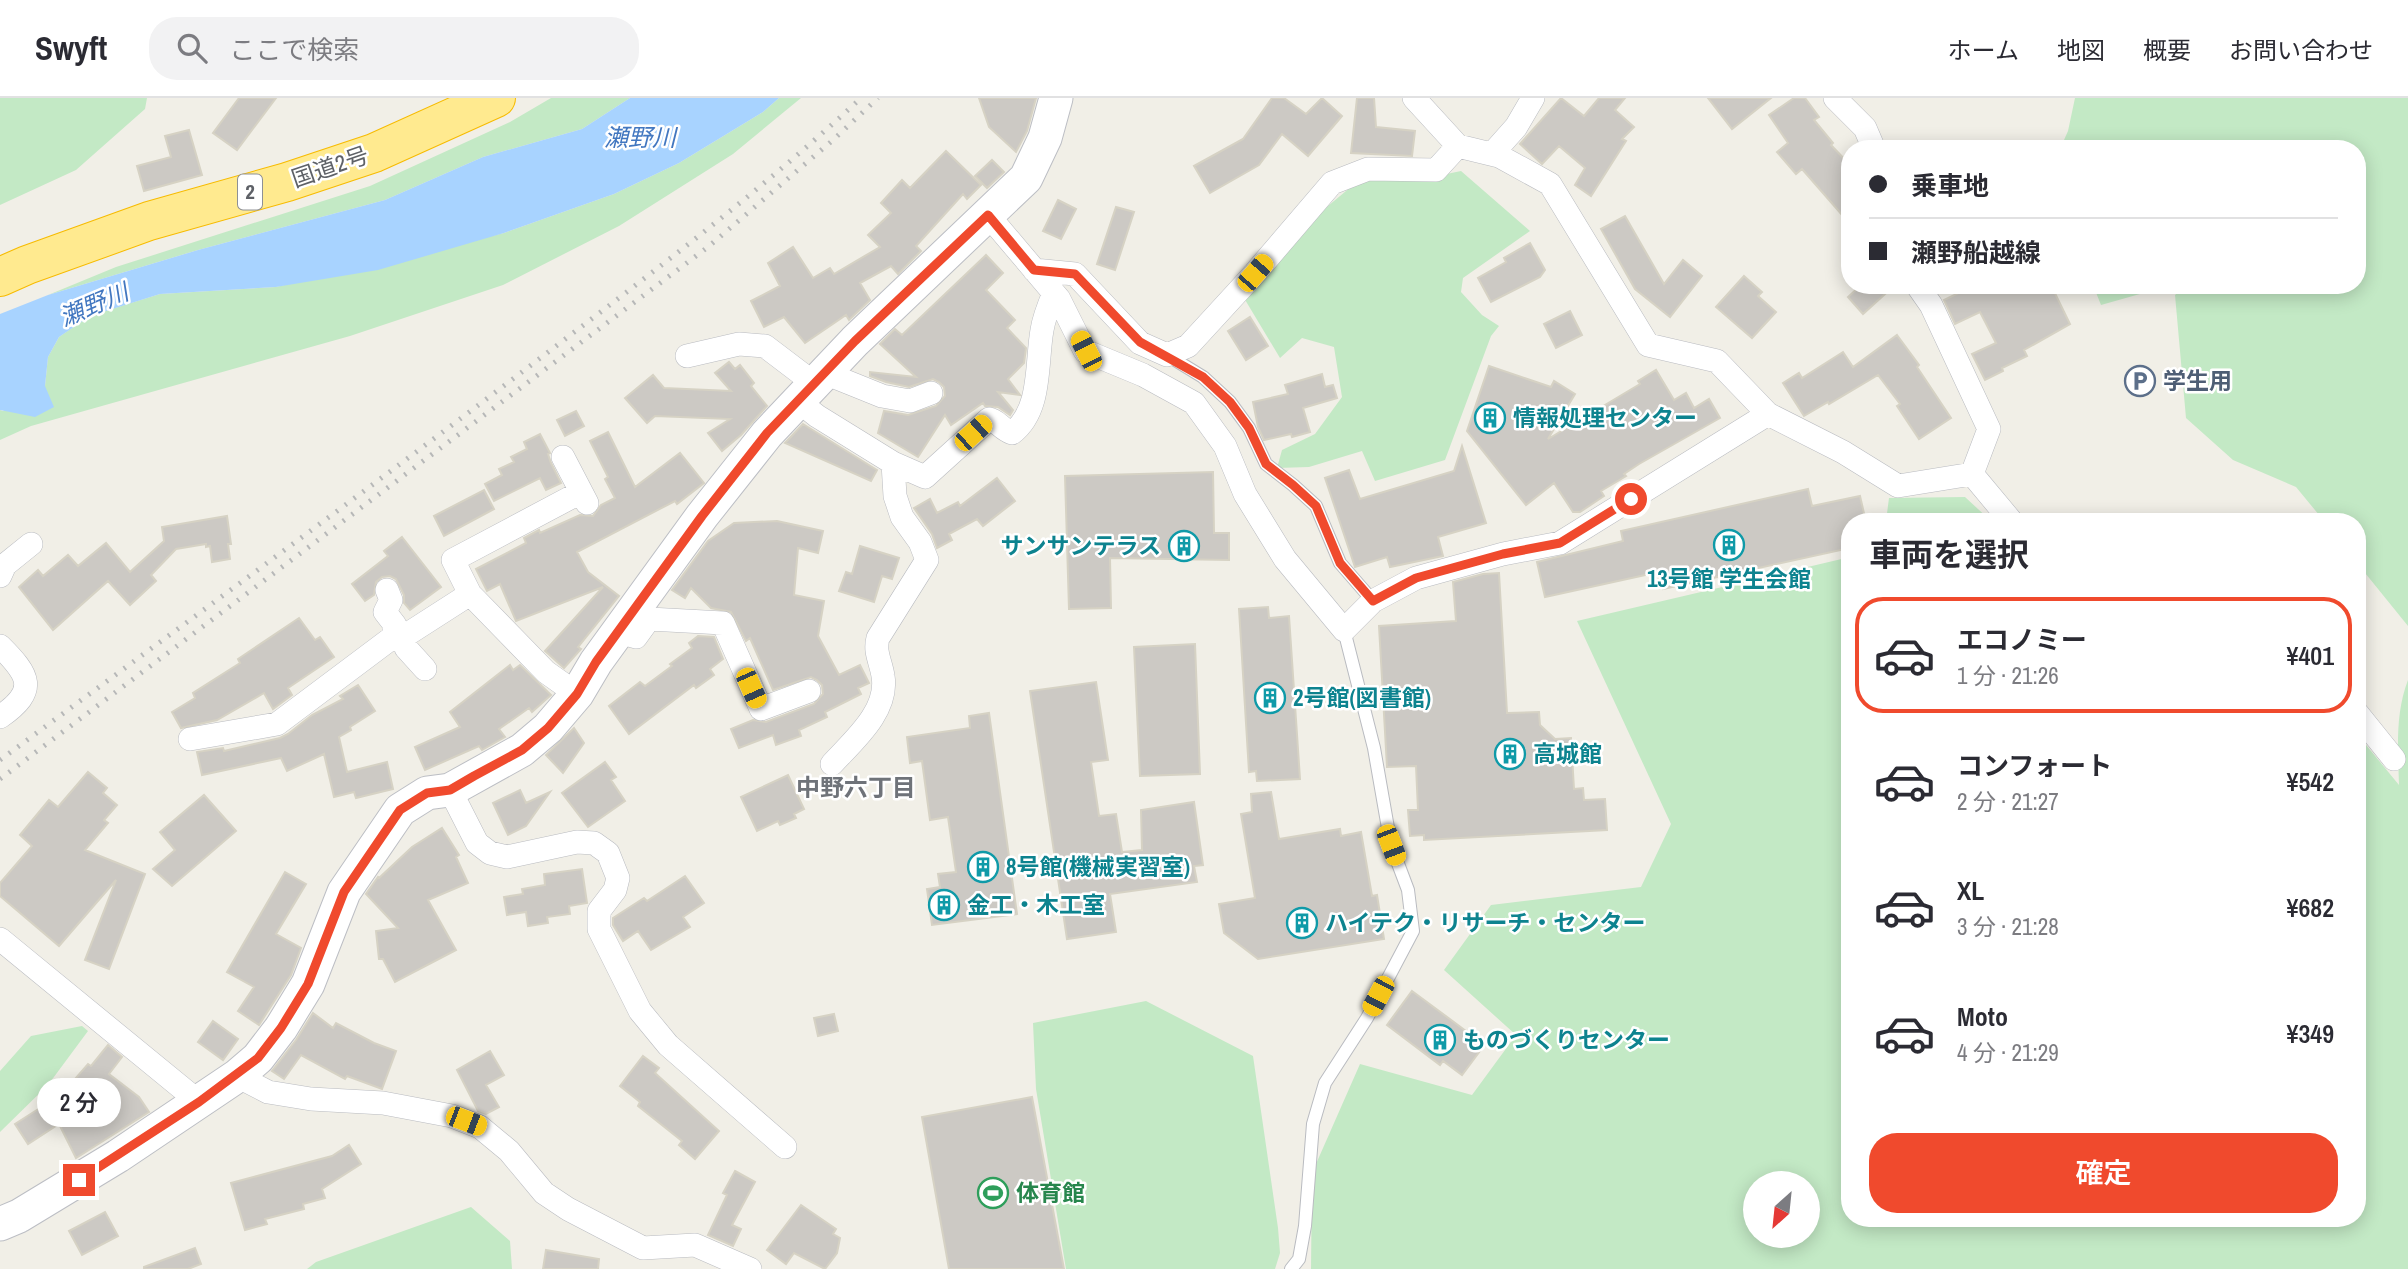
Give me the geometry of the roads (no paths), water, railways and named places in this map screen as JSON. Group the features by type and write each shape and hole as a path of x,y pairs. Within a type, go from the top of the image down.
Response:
{"highway":[{"name":"国道2号","path":"0,277 149,221 287,182 374,153 496,98"}],"main road":[{"path":"0,1224 19,1216 118,1156 237,1076 258,1058 308,984 344,892 400,810 427,793 450,790 522,750 548,728 577,694 596,662 702,516 767,433 855,341 1026,177 1045,138 1056,98"}],"street":[{"path":"1414,98 1458,146 1499,156 1550,184 1648,345 1717,361 1768,414 1843,452 1898,486 1972,474"},
{"path":"1492,154 1516,127 1534,98"},
{"path":"1835,98 1865,128 1870,140"},
{"path":"1034,270 1075,274 1140,342 1167,355 1188,346 1332,183 1368,169 1436,170 1458,146"},
{"path":"988,215 1054,293 1086,351 1143,375 1194,403 1225,446 1245,494 1285,559 1344,630 1373,601 1416,578 1503,554 1560,543 1768,414"},
{"path":"813,386 817,416 893,463 925,477 989,419 1012,433 1023,424 1033,402 1042,329 1054,293"},
{"path":"1923,294 1931,305 1989,429 1972,474"},
{"path":"687,356 739,344 765,346 813,386 910,401 931,393"},
{"path":"563,457 584,497 453,560 470,594 546,672 577,694"},
{"path":"832,764 875,713 883,696 884,677 875,648 878,638 927,560 920,542 902,517 895,496 893,463"},
{"path":"1972,474 2004,513"},
{"path":"0,576 5,565 31,544"},
{"path":"387,590 391,600 385,612 395,625 398,637 425,669"},
{"path":"190,739 276,724 398,637 470,594"},
{"path":"618,632 636,637 649,619 723,623 761,709 809,691"},
{"path":"0,646 21,667 26,687 20,700 0,717"},
{"path":"2366,724 2394,759"},
{"path":"450,790 477,844 490,853 507,857 577,842 594,843 608,853 618,878 615,890 599,911 599,929 640,1011 668,1045 785,1147"},
{"path":"0,939 199,1102"},
{"path":"237,1076 268,1092 311,1099 383,1103 452,1116 480,1127 509,1152 544,1193 568,1209 643,1248 695,1245 750,1269"}],"lane":[{"path":"1167,355 1203,377 1230,402 1249,428 1266,464 1316,506 1340,563 1373,601"},
{"path":"1291,1269 1299,1259 1305,1226 1313,1124 1325,1083 1367,1018 1413,931 1408,890 1391,845 1374,748 1344,630"}],"water":[{"name":"瀬野川","path":"630,98 779,98 763,112 679,163 614,194 504,233 378,270 276,287 160,294 90,316 59,337 48,357 45,386 54,407 35,417 0,410 0,314 48,295 198,250 385,200 483,157 582,129"}],"railway":[{"path":"0,760 338,511 622,296 744,200 861,98"},
{"path":"0,779 708,247 878,98"}],"place":[{"name":"学生用","path":"2140,381"},
{"name":"情報処理センター","path":"1490,418"},
{"name":"13号館 学生会館","path":"1729,545"},
{"name":"サンサンテラス","path":"1184,546"},
{"name":"2号館(図書館)","path":"1270,698"},
{"name":"高城館","path":"1510,754"},
{"name":"8号館(機械実習室)","path":"983,867"},
{"name":"金工・木工室","path":"944,905"},
{"name":"ハイテク・リサーチ・センター","path":"1302,923"},
{"name":"ものづくりセンター","path":"1440,1040"},
{"name":"体育館","path":"993,1193"}],"district":[{"name":"中野六丁目","path":"856,788"}]}
